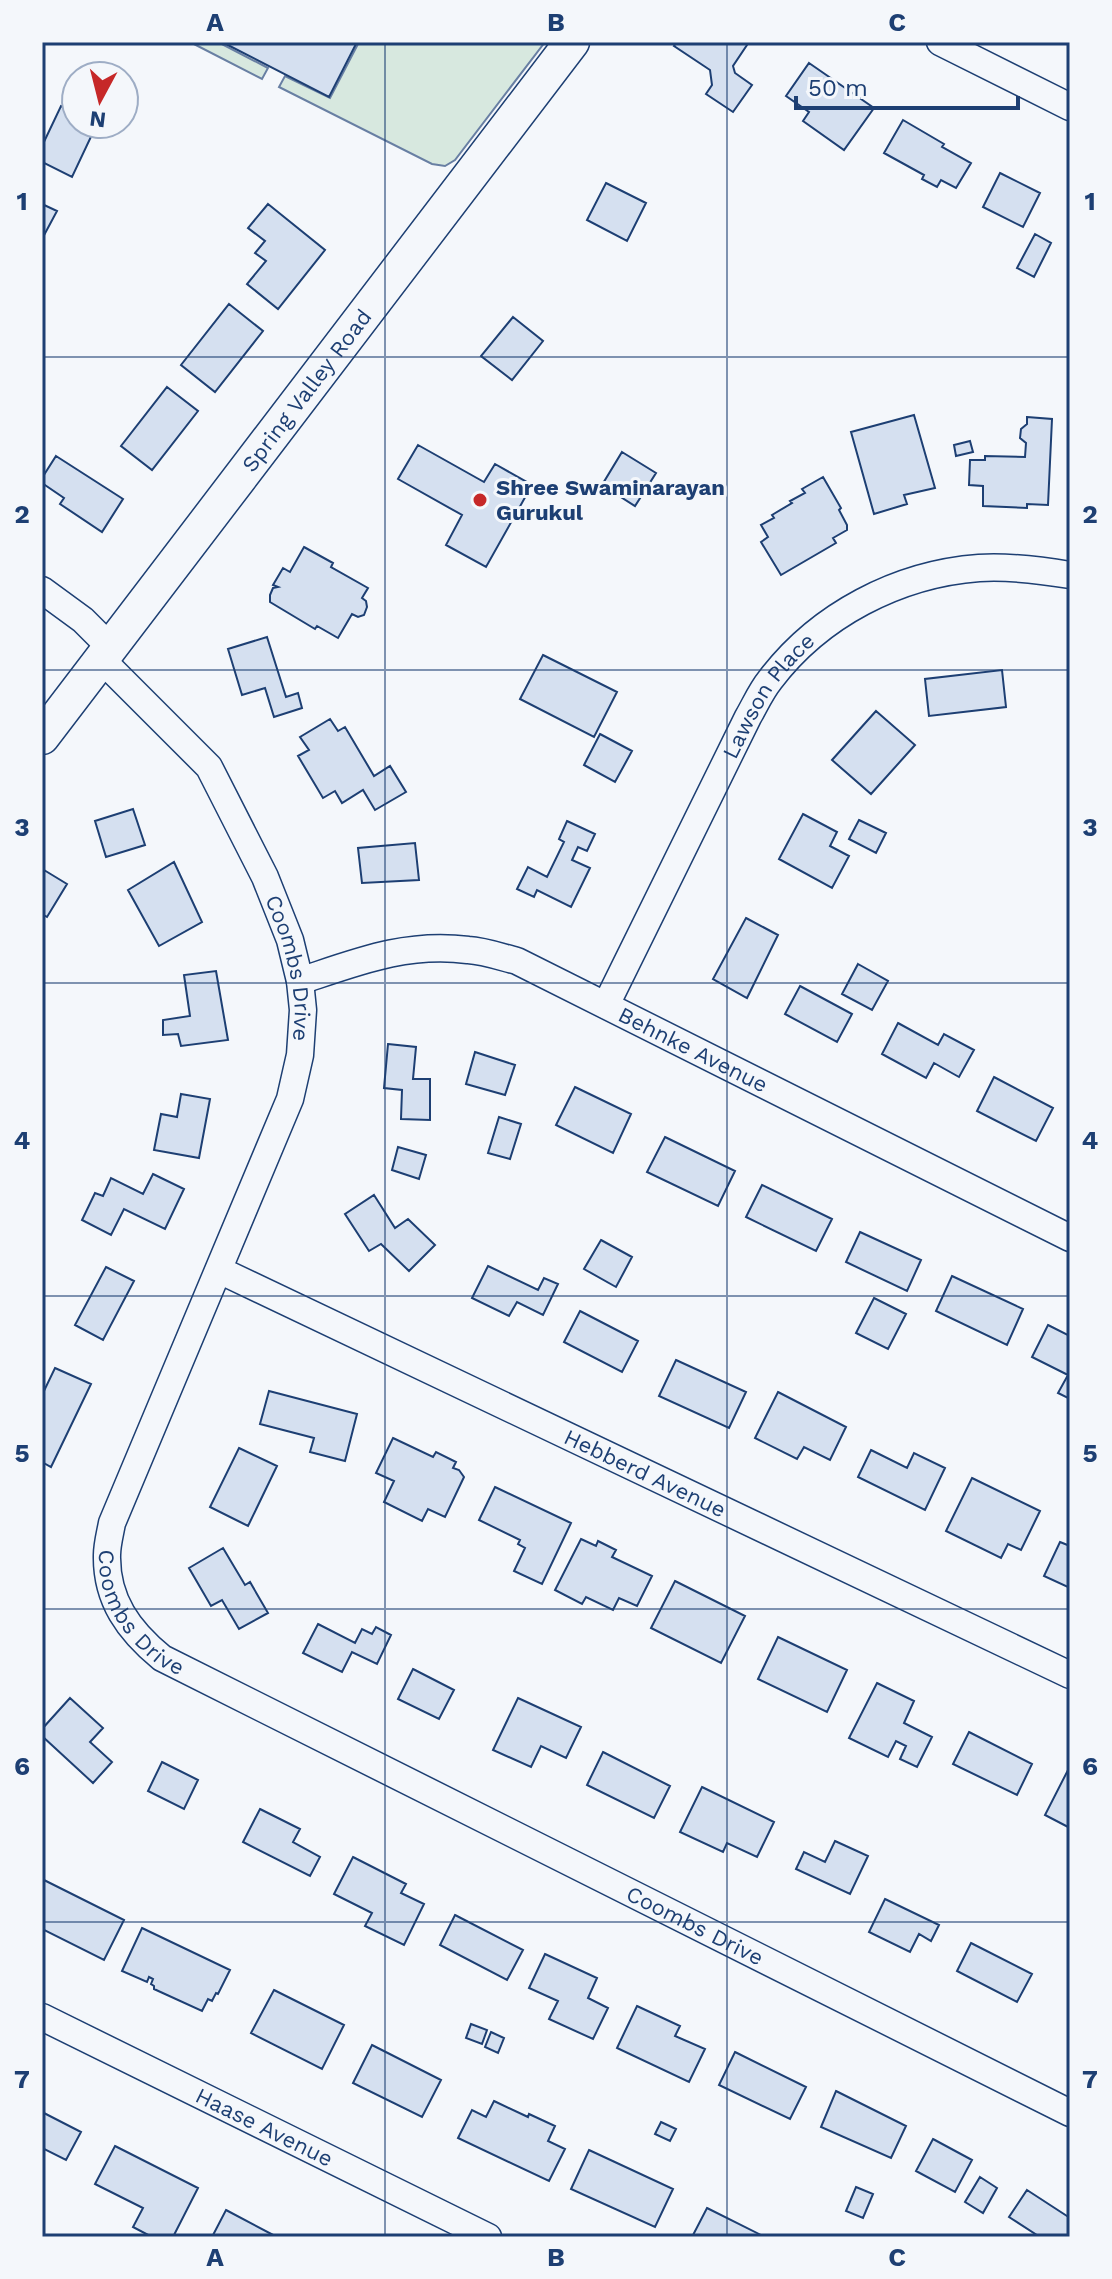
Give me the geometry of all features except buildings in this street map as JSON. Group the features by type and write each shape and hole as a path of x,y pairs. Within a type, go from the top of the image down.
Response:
{"street":[{"name":"Spring Valley Road","path":"42,737 572,42"},
{"path":"940,42 1070,107"},
{"name":"Lawson Place","path":"606,1005 748,717 768,682 799,645 841,614 882,592 927,576 979,568 1031,568 1070,575"},
{"name":"Coombs Drive","path":"42,590 83,620 107,654 209,767 265,877 290,940 303,1010 300,1055 290,1099 112,1523 107,1555 110,1584 121,1613 139,1639 162,1658 1070,2113"},
{"name":"Behnke Avenue","path":"300,981 384,953 431,947 471,950 517,961 1070,1238"},
{"name":"Hebberd Avenue","path":"219,1270 1070,1675"},
{"name":"Haase Avenue","path":"42,2017 488,2237"}],"shaded area":[{"path":"190,42 218,42 268,68 262,79"},
{"path":"359,42 545,42 455,160 445,166 432,164 279,87 285,76 330,98"}],"place":[{"name":"Shree Swaminarayan Gurukul","path":"480,500"}]}
